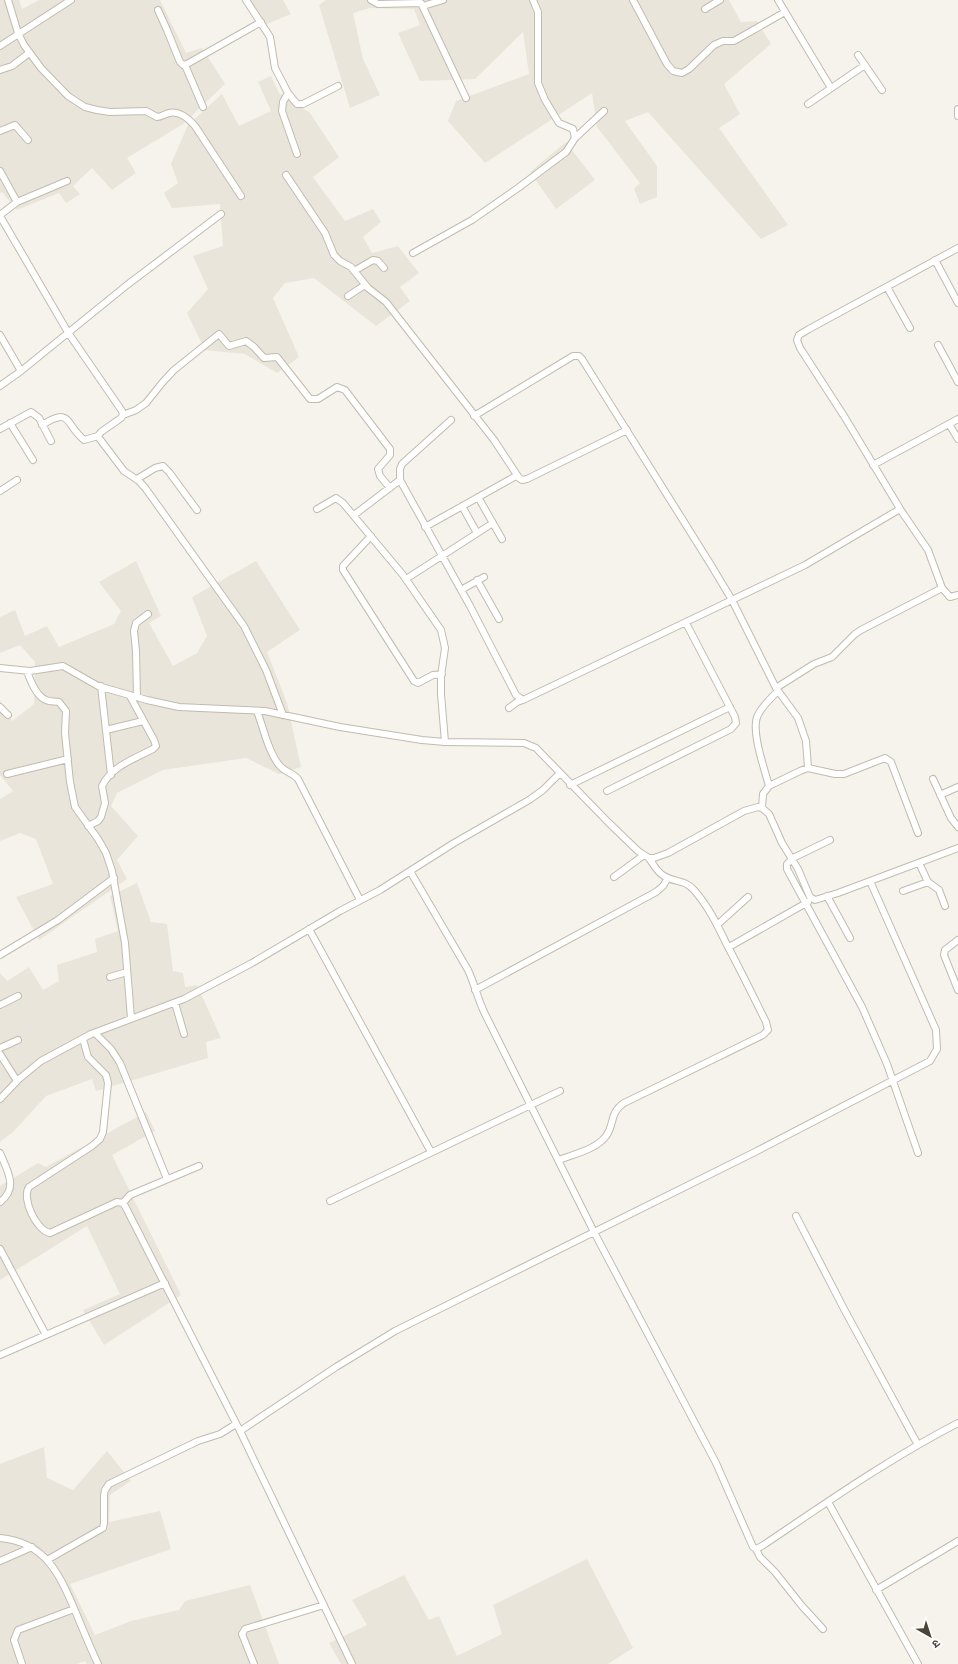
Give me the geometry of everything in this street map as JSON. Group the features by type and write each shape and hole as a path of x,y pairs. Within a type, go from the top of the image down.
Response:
{"street":[{"path":"8,0 18,33 29,53 68,96 85,107 110,112 146,111 156,117 172,112 191,120 241,196"},
{"path":"0,46 71,0"},
{"path":"246,0 270,37 275,68 291,99 297,104 303,104 338,86"},
{"path":"371,0 378,4 421,3 424,6 466,98"},
{"path":"424,6 444,0"},
{"path":"533,0 538,12 538,83 545,100 559,123 573,129 575,138"},
{"path":"633,0 667,64 673,71 682,73 689,69 714,46 723,41 734,41 785,12"},
{"path":"705,9 720,0"},
{"path":"778,0 831,88"},
{"path":"158,10 168,30 180,62 185,65 203,107"},
{"path":"185,65 261,22"},
{"path":"0,70 12,66 29,53"},
{"path":"858,55 882,90"},
{"path":"808,104 865,65"},
{"path":"288,93 283,102 282,111 297,154"},
{"path":"958,110 958,116"},
{"path":"413,253 466,223 518,188 566,152 575,138 604,111"},
{"path":"0,132 15,125 28,140"},
{"path":"0,171 17,202"},
{"path":"286,175 323,229 334,255 354,271 365,285 386,302 494,440 516,476 522,480 527,479 627,430"},
{"path":"67,181 17,202 0,216 69,334 122,411 123,415"},
{"path":"0,386 69,334 127,285 221,214"},
{"path":"958,248 809,328 799,335 797,340 800,348 900,509 928,550 942,588 950,597 958,595"},
{"path":"354,271 373,260 378,261 384,268"},
{"path":"935,260 958,302"},
{"path":"348,296 365,285"},
{"path":"887,287 910,328"},
{"path":"42,425 54,418 62,416 84,440 98,436 123,415 142,407 174,370 219,334 229,346 246,342 254,347 264,358 277,357 308,397 312,400 318,399 337,388 344,390 390,450 390,455 378,469 380,476 390,488"},
{"path":"0,335 21,371"},
{"path":"938,345 958,382"},
{"path":"474,416 563,361 576,355 582,358 732,600 777,689 792,708 801,725 806,741 808,768"},
{"path":"0,429 31,412 36,415 51,441"},
{"path":"873,465 958,419"},
{"path":"451,420 402,464 400,469 400,480 461,590 516,695 523,700"},
{"path":"10,423 33,460"},
{"path":"949,424 958,439"},
{"path":"98,436 124,471 137,479 146,489 187,544 244,626 266,670 283,715"},
{"path":"137,479 155,468 162,466 169,472 197,510"},
{"path":"425,527 516,476"},
{"path":"0,491 17,480"},
{"path":"354,515 400,480"},
{"path":"478,497 502,539"},
{"path":"317,509 336,498 354,515 406,579 441,630 445,648 441,694 445,742"},
{"path":"462,506 477,533"},
{"path":"509,708 826,554 900,509"},
{"path":"406,579 493,523"},
{"path":"371,536 343,566 344,573 414,681 418,683 433,675 442,674"},
{"path":"461,590 484,577"},
{"path":"478,580 498,619"},
{"path":"769,786 758,743 756,720 760,710 777,689 814,664 832,657 855,634 868,626 942,588"},
{"path":"88,826 98,821 101,817 105,803 102,786 111,775 121,765 155,748 156,744 143,721 133,696 136,651 134,630 136,623 148,614"},
{"path":"606,791 735,726 737,721 686,622"},
{"path":"0,668 27,671 63,666 71,669 88,682 133,696 179,707 257,711 369,732 445,742 524,743 536,748 570,785 646,856 659,872 668,878 688,885 703,902 729,947 766,1022 768,1030 767,1033 624,1103 614,1111 608,1133 603,1140 593,1146 559,1160"},
{"path":"27,671 32,684 41,696 47,701 59,702 65,708 65,733 75,807 106,854 114,878 125,943 130,1018"},
{"path":"101,686 111,775"},
{"path":"0,707 8,715"},
{"path":"570,785 730,707"},
{"path":"257,711 275,759 280,766 298,779 360,900"},
{"path":"106,730 143,721"},
{"path":"762,808 763,794 769,786 800,771 808,768 835,774 844,774 888,758 891,762 918,833"},
{"path":"7,774 68,760"},
{"path":"0,1099 17,1081 41,1061 82,1039 130,1018 174,1002 252,963 410,871 460,839 529,800 543,790 560,773"},
{"path":"933,779 951,818 958,827"},
{"path":"940,795 958,787"},
{"path":"614,877 646,856 654,858 668,853 744,811 752,808 762,808 772,818 782,843 792,858 812,899"},
{"path":"830,840 792,858 787,866 805,904 862,1007 892,1080 918,1153"},
{"path":"729,947 812,899 827,896 870,881 958,848"},
{"path":"919,863 928,882 939,890 945,906"},
{"path":"410,871 468,970 484,1014 594,1232 716,1463 752,1546 823,1629"},
{"path":"0,955 58,920 114,878"},
{"path":"475,990 656,892 663,886 668,878"},
{"path":"240,1431 330,1371 396,1331 755,1152 930,1061 937,1049 938,1040 934,1024 870,881"},
{"path":"903,891 928,882"},
{"path":"827,896 850,938"},
{"path":"717,925 748,897"},
{"path":"309,929 430,1152"},
{"path":"958,940 945,950 944,955 958,990"},
{"path":"110,978 127,972"},
{"path":"0,1005 18,996"},
{"path":"174,1002 184,1034"},
{"path":"95,1033 111,1049 120,1063 167,1179"},
{"path":"82,1039 88,1057 106,1075 108,1083 102,1136 92,1146 29,1188 26,1199 41,1228 50,1233 102,1208 117,1202 123,1203 240,1431 352,1664"},
{"path":"0,1048 18,1040"},
{"path":"0,1054 17,1081"},
{"path":"330,1201 560,1091"},
{"path":"0,1153 11,1187 6,1198 0,1202"},
{"path":"123,1203 130,1195 199,1166"},
{"path":"796,1216 844,1309 918,1445"},
{"path":"0,1249 46,1335"},
{"path":"0,1355 165,1284"},
{"path":"756,1549 918,1445 958,1423"},
{"path":"47,1560 103,1528 104,1495 109,1484 198,1441 220,1434 236,1424"},
{"path":"828,1502 918,1664"},
{"path":"0,1542 3,1538 22,1542 32,1547 47,1560 61,1580 98,1664"},
{"path":"876,1590 958,1541"},
{"path":"0,1562 32,1547"},
{"path":"254,1664 243,1640 242,1634 245,1629 324,1605"},
{"path":"22,1664 14,1640 18,1630 74,1609"}],"shaded area":[{"path":"0,0 19,0 22,9 39,0 160,0 186,53 202,48 225,84 183,124 127,158 136,173 112,190 92,168 73,186 80,194 66,203 59,193 17,210 2,192 0,193"},
{"path":"246,0 283,0 291,14 262,26"},
{"path":"326,0 729,0 741,22 757,21 771,44 724,84 740,114 719,128 788,225 761,239 648,112 625,121 657,166 657,197 640,204 634,189 640,183 597,127 592,93 485,163 448,121 456,101 529,74 523,32 475,79 420,81 398,33 420,25 414,9 370,8 353,13 363,59 380,95 350,108 319,5"},
{"path":"271,76 279,93 310,113 339,157 313,177 345,221 373,209 381,222 363,237 372,253 398,246 419,273 400,287 410,301 376,326 314,278 285,283 273,298 299,357 277,373 245,354 205,350 187,313 208,289 193,256 223,246 220,204 172,208 164,193 178,183 171,164 188,125 222,94 239,126 271,111 258,82"},
{"path":"566,142 595,180 556,209 530,172"},
{"path":"136,561 161,616 149,623 173,666 197,653 207,636 192,597 256,561 300,630 267,652 287,703 301,767 279,774 246,758 163,770 117,793 111,806 138,836 117,860 127,879 39,940 16,897 53,884 36,839 20,833 0,841 0,799 13,791 0,775 0,701 12,721 34,704 35,662 20,645 0,653 0,617 15,610 25,636 47,626 59,647 114,624 121,611 99,582"},
{"path":"137,883 151,922 167,924 173,971 183,973 185,987 197,985 221,1038 206,1042 208,1058 96,1091 92,1079 46,1096 14,1131 0,1142 0,973 7,981 29,967 43,990 59,981 57,965 97,952 95,939 118,931 110,896"},
{"path":"146,1112 155,1131 112,1155 181,1295 104,1345 83,1310 120,1294 87,1226 0,1280 0,1186 38,1163 46,1167"},
{"path":"44,1447 47,1478 73,1490 107,1451 131,1481 110,1495 109,1522 160,1511 171,1549 70,1584 95,1635 131,1621 179,1610 185,1601 250,1585 279,1664 87,1664 85,1661 77,1664 0,1664 0,1464"},
{"path":"587,1559 633,1648 608,1664 341,1664 329,1643 367,1625 352,1600 404,1575 429,1620 439,1616 457,1656 502,1634 493,1605"}]}
